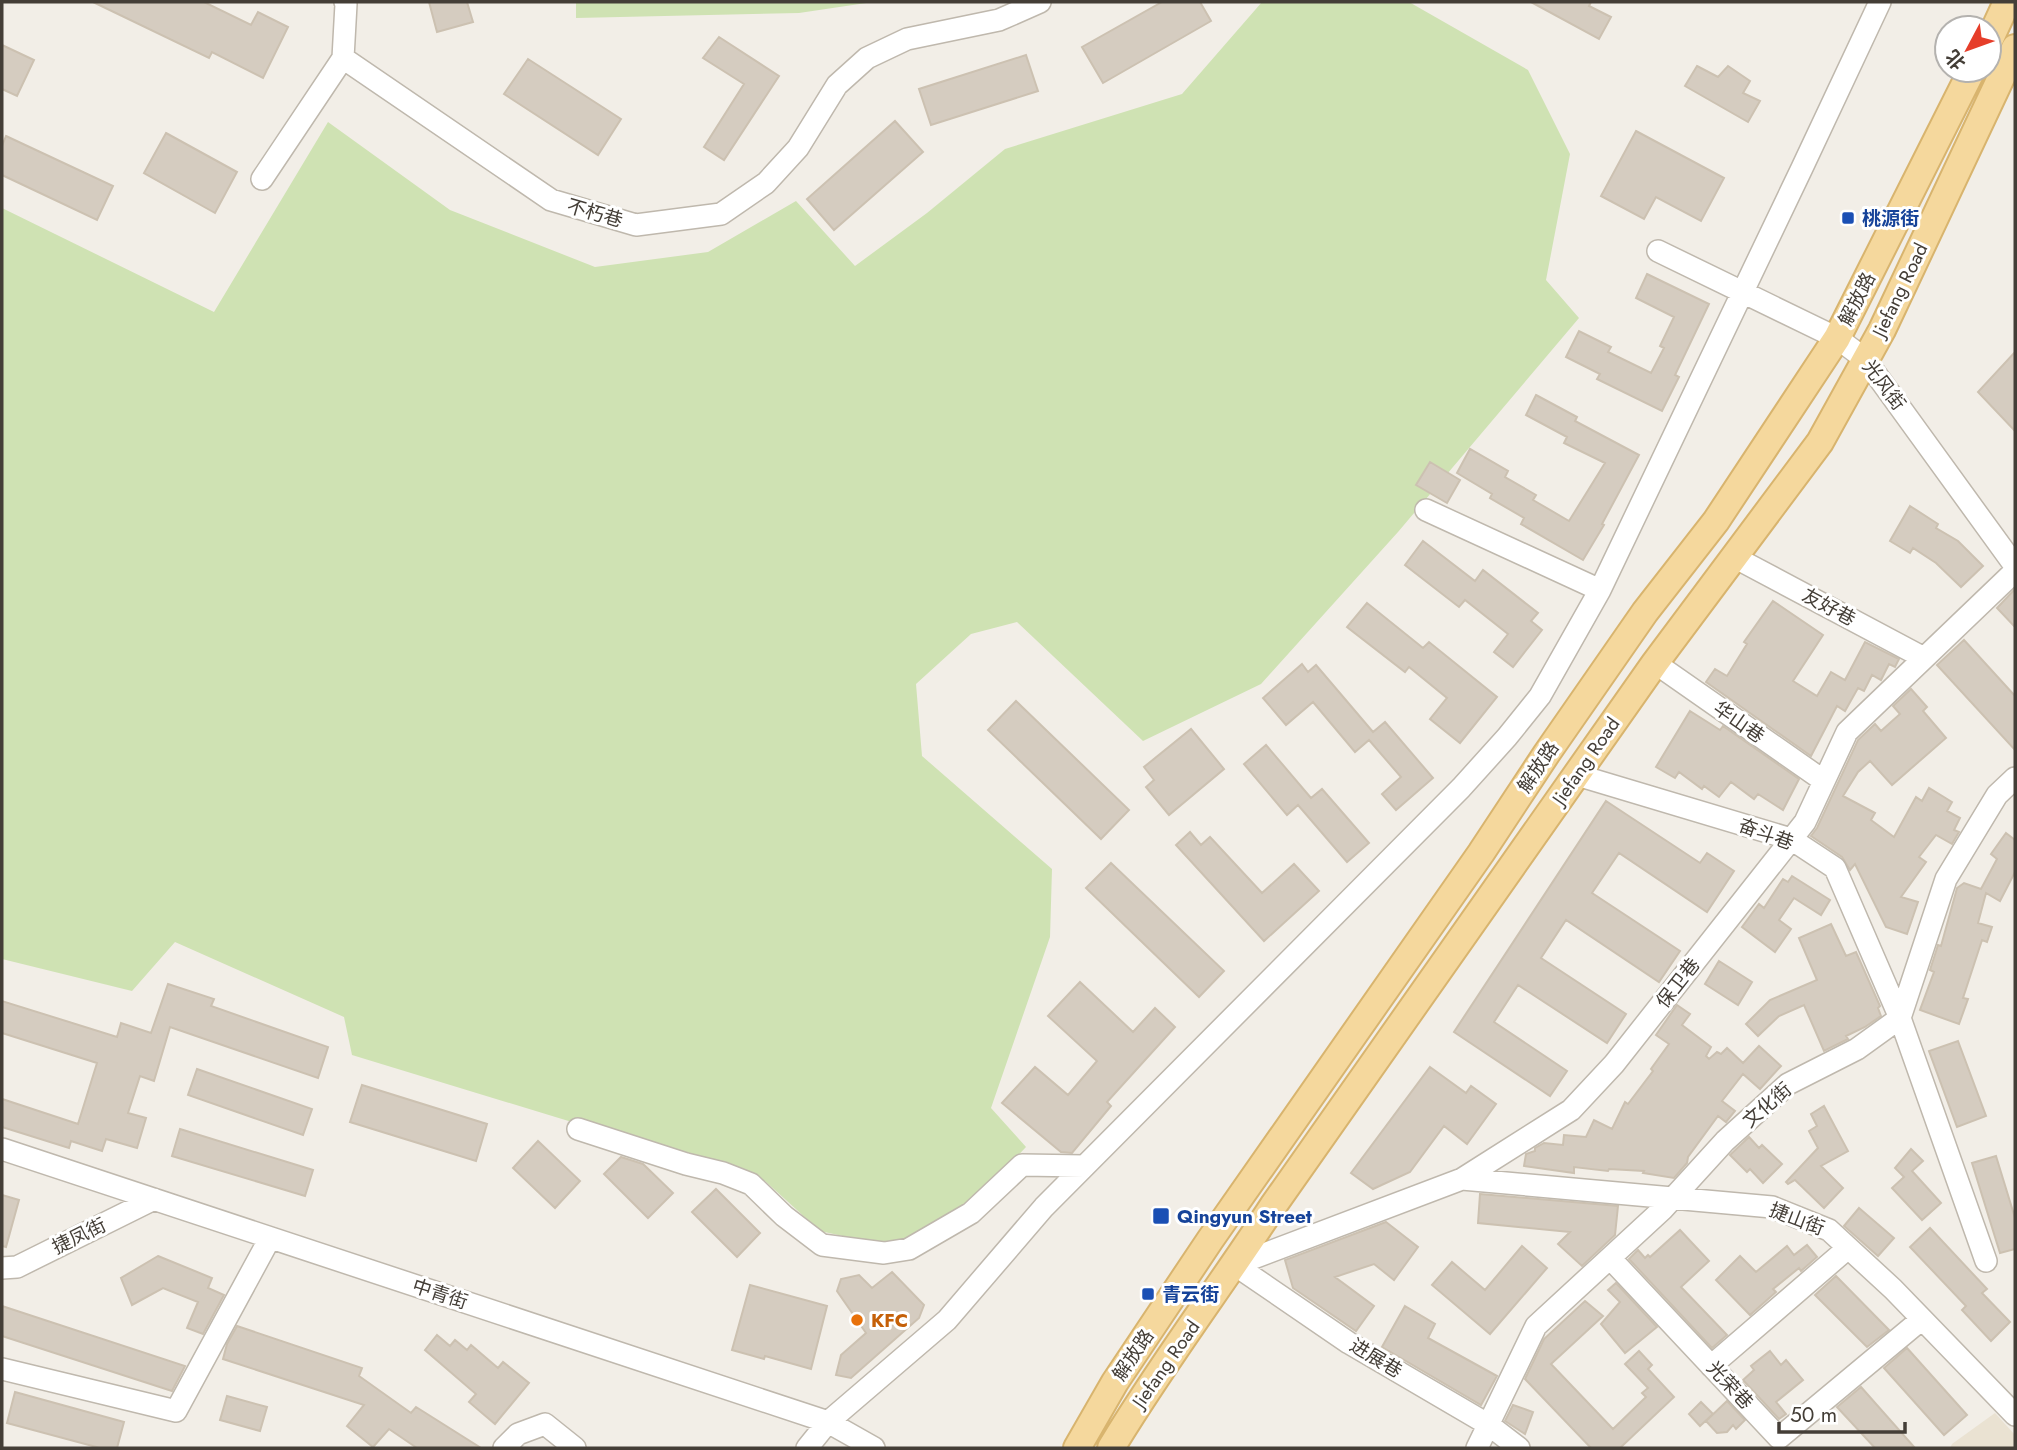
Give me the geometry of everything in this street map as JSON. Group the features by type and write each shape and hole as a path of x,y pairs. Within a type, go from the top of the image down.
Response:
{"main road":[{"name":"Jiefang Road","path":"1111,1448 1140,1399 1235,1265 1273,1206 1655,663 1820,442 1882,330 2015,48"},
{"name":"解放路","path":"1077,1448 1115,1382 1210,1240 1481,853 1645,612 1717,521 1837,338 1965,84"}],"street":[{"path":"262,179 343,58 345,2"},
{"name":"不朽巷","path":"343,58 551,200 636,225 721,214 766,183 798,148 837,85 867,58 907,40 999,20 1040,2"},
{"path":"807,1448 828,1422 947,1320 1044,1207 1461,788 1540,696 1600,590 1880,2"},
{"name":"光风街","path":"1658,251 1837,338 1866,359 2015,568"},
{"path":"1426,510 1600,590"},
{"name":"友好巷","path":"1734,557 1924,658"},
{"name":"保卫巷","path":"1235,1265 1462,1179 1571,1110 1614,1064 1805,822 1847,732 2015,568"},
{"name":"华山巷","path":"1655,663 1824,781"},
{"name":"奋斗巷","path":"1577,775 1791,839 1835,868 1900,1018 1986,1261"},
{"path":"1900,1018 1946,879 1997,795 2015,778"},
{"name":"文化街","path":"1477,1448 1536,1326 1673,1198 1725,1141 1788,1084 1857,1049 1900,1018"},
{"path":"578,1129 686,1164 723,1172 751,1184 784,1216 822,1245 884,1253 909,1249 971,1213 1022,1165 1084,1166"},
{"name":"中青街","path":"2,1149 828,1422 874,1448"},
{"name":"捷山街","path":"1462,1179 1772,1207 1829,1230 2014,1411"},
{"name":"捷凤街","path":"2,1268 17,1267 154,1199"},
{"path":"2,1369 176,1411 270,1238"},
{"path":"1711,1366 1849,1248"},
{"name":"光荣巷","path":"1610,1258 1779,1438 1923,1320"},
{"name":"进展巷","path":"1235,1265 1349,1342 1489,1425 1519,1448"},
{"path":"504,1448 518,1434 545,1424 575,1448"}],"shaded area":[{"path":"1995,1413 2015,1435 2015,1448 1950,1448 1952,1444"}],"green space":[{"path":"576,2 873,2 799,13 576,18"},
{"path":"1262,2 1409,2 1528,70 1570,154 1546,280 1579,318 1398,532 1261,684 1143,741 1017,622 971,634 916,684 922,756 1052,869 1050,937 991,1108 1026,1147 977,1198 897,1248 820,1231 765,1181 352,1055 344,1017 175,942 132,991 2,959 2,208 214,312 328,122 450,210 595,267 708,252 796,201 855,266 927,213 1005,149 1182,94"}],"building":[{"path":"93,2 204,2 251,25 258,12 288,27 263,78 212,52 209,58"},
{"path":"429,2 467,2 473,22 437,32"},
{"path":"1162,2 1200,2 1211,21 1103,83 1082,47"},
{"path":"1531,2 1591,2 1589,6 1611,17 1599,39"},
{"path":"719,37 779,76 724,160 704,147 744,84 703,58"},
{"path":"2,45 34,60 17,96 2,89"},
{"path":"1026,55 1038,91 931,125 919,89"},
{"path":"528,59 621,119 598,155 504,94"},
{"path":"1697,66 1718,77 1728,66 1750,81 1743,93 1760,101 1748,122 1685,86"},
{"path":"895,121 923,152 834,230 807,199"},
{"path":"1636,131 1724,178 1701,221 1656,197 1644,219 1601,196"},
{"path":"166,133 237,172 215,213 144,173"},
{"path":"6,136 113,186 97,220 2,175 2,146"},
{"path":"1647,274 1709,304 1675,375 1679,377 1662,411 1597,379 1600,374 1566,357 1579,331 1611,347 1608,352 1651,373 1664,348 1660,346 1674,317 1636,298"},
{"path":"2015,352 2015,431 1978,392"},
{"path":"1536,395 1577,417 1575,421 1639,455 1583,560 1521,524 1524,518 1490,498 1492,494 1457,473 1470,449 1508,471 1505,477 1536,495 1533,500 1569,521 1605,463 1564,443 1567,437 1526,415"},
{"path":"1430,462 1460,480 1447,503 1416,485"},
{"path":"1910,506 1938,524 1936,528 1958,541 1983,566 1961,587 1936,563 1913,548 1910,553 1890,541"},
{"path":"1423,541 1475,581 1483,570 1538,613 1531,621 1542,630 1513,667 1494,652 1508,634 1465,600 1459,607 1405,565"},
{"path":"2015,589 2015,627 1997,608"},
{"path":"1773,601 1823,635 1793,681 1817,696 1831,672 1845,680 1865,642 1899,659 1895,667 1889,664 1881,680 1872,675 1864,691 1858,688 1845,711 1837,706 1811,756 1706,682 1715,669 1727,676 1747,644 1744,642"},
{"path":"1367,603 1423,648 1429,642 1497,697 1460,743 1430,719 1447,698 1409,667 1405,672 1347,627"},
{"path":"1964,640 2015,696 2015,750 1937,665"},
{"path":"1302,664 1308,672 1316,665 1373,732 1385,722 1433,778 1396,810 1382,794 1401,777 1369,740 1355,752 1313,702 1286,725 1263,698"},
{"path":"1911,689 1927,707 1923,711 1946,738 1892,785 1870,761 1858,772 1843,796 1875,813 1871,820 1894,837 1916,797 1922,801 1929,788 1952,802 1947,811 1960,818 1954,830 1959,832 1952,844 1936,835 1919,857 1926,862 1901,897 1918,902 1907,934 1886,927 1855,864 1850,870 1842,857 1811,836 1858,740 1875,724 1881,731 1900,714 1893,706"},
{"path":"1016,701 1129,810 1101,839 988,730"},
{"path":"1690,711 1720,730 1723,726 1799,779 1783,810 1758,794 1754,799 1731,782 1719,797 1704,786 1702,789 1679,772 1675,778 1656,767"},
{"path":"1191,729 1224,769 1169,815 1146,787 1154,780 1144,767"},
{"path":"1266,745 1311,798 1322,789 1369,843 1347,862 1298,805 1287,815 1244,764"},
{"path":"1606,801 1700,863 1707,853 1734,871 1707,912 1619,853 1592,893 1680,951 1659,982 1566,920 1541,958 1626,1014 1607,1043 1518,985 1494,1022 1567,1071 1550,1096 1454,1032"},
{"path":"1190,832 1201,845 1210,837 1262,893 1294,864 1319,891 1264,941 1176,845"},
{"path":"2006,833 2015,840 2015,872 2000,901 1986,893 1978,923 1992,927 1987,942 1982,940 1963,998 1968,999 1959,1024 1920,1010 1934,972 1930,970 1938,945 1941,946 1957,888 1964,883 1981,889 1997,859 1991,854"},
{"path":"1111,863 1224,971 1199,997 1086,888"},
{"path":"1792,876 1830,900 1821,915 1794,898 1779,920 1791,929 1775,952 1742,927 1759,904 1764,908 1783,879 1788,882"},
{"path":"1831,924 1846,956 1856,952 1880,1006 1878,1008 1881,1016 1846,1036 1848,1039 1824,1051 1804,1005 1779,1016 1758,1036 1746,1024 1770,1000 1817,980 1799,938"},
{"path":"1719,961 1752,982 1738,1005 1705,984"},
{"path":"1080,982 1133,1032 1155,1008 1175,1027 1107,1102 1111,1106 1072,1153 1061,1152 1002,1103 1035,1067 1068,1095 1097,1061 1048,1016"},
{"path":"168,984 214,999 211,1006 328,1047 318,1078 170,1027 154,1081 140,1076 128,1113 146,1118 137,1148 106,1139 102,1151 71,1141 69,1148 2,1127 2,1099 78,1124 97,1063 2,1033 2,1001 117,1037 121,1023 151,1033"},
{"path":"1677,1005 1690,1014 1682,1025 1711,1047 1706,1056 1709,1059 1727,1048 1743,1063 1759,1046 1781,1066 1760,1089 1743,1074 1722,1101 1735,1111 1726,1122 1718,1116 1674,1178 1643,1173 1644,1171 1574,1167 1574,1173 1524,1166 1526,1154 1535,1151 1535,1148 1544,1143 1563,1145 1564,1135 1586,1137 1594,1120 1612,1129 1625,1102 1628,1104 1669,1044 1656,1035"},
{"path":"1958,1041 1986,1116 1957,1127 1929,1051"},
{"path":"1430,1067 1466,1093 1471,1086 1496,1104 1467,1144 1444,1126 1410,1172 1373,1189 1351,1173"},
{"path":"197,1069 312,1109 303,1135 188,1095"},
{"path":"362,1085 487,1124 476,1161 350,1122"},
{"path":"1824,1106 1848,1151 1821,1166 1843,1188 1824,1208 1795,1180 1788,1184 1786,1182 1818,1148 1809,1131 1817,1126 1811,1114"},
{"path":"180,1129 313,1170 305,1196 172,1156"},
{"path":"1749,1137 1759,1148 1762,1145 1782,1164 1763,1183 1750,1169 1747,1172 1730,1155"},
{"path":"538,1141 580,1181 555,1208 513,1168"},
{"path":"1911,1149 1923,1161 1912,1171 1941,1203 1922,1220 1892,1188 1904,1177 1895,1168"},
{"path":"1996,1156 2015,1218 2015,1249 2000,1253 1972,1163"},
{"path":"621,1157 643,1164 673,1193 648,1218 604,1174"},
{"path":"716,1189 760,1233 737,1257 692,1212"},
{"path":"1480,1194 1618,1206 1615,1235 1582,1266 1558,1244 1570,1232 1478,1223"},
{"path":"2,1195 19,1200 6,1247 2,1246"},
{"path":"1859,1208 1894,1238 1878,1256 1844,1226"},
{"path":"1386,1222 1418,1247 1394,1280 1374,1264 1335,1277 1374,1306 1356,1331 1293,1288 1285,1260"},
{"path":"1930,1228 1987,1289 1982,1293 2010,1322 1991,1341 1962,1310 1966,1306 1910,1247"},
{"path":"1680,1230 1709,1261 1681,1287 1727,1335 1712,1348 1629,1259 1638,1250 1645,1258 1648,1255 1650,1257"},
{"path":"1807,1245 1817,1257 1773,1289 1776,1292 1750,1315 1716,1280 1740,1256 1756,1272 1787,1246 1794,1255"},
{"path":"1522,1246 1547,1268 1490,1334 1432,1285 1452,1262 1485,1290"},
{"path":"158,1256 212,1278 208,1288 224,1295 203,1334 187,1328 198,1302 163,1288 132,1305 121,1278"},
{"path":"892,1272 924,1305 919,1318 851,1378 836,1375 841,1355 866,1333 837,1291 841,1279 859,1275 872,1288"},
{"path":"1836,1276 1889,1330 1867,1347 1815,1295"},
{"path":"1616,1283 1657,1327 1625,1353 1601,1324 1620,1302 1608,1290"},
{"path":"750,1285 827,1306 811,1369 732,1350"},
{"path":"1585,1301 1603,1316 1551,1364 1613,1429 1646,1397 1642,1393 1648,1388 1625,1364 1639,1351 1652,1365 1648,1369 1674,1397 1620,1448 1591,1448 1525,1379 1544,1339"},
{"path":"2,1306 185,1366 172,1391 2,1336"},
{"path":"1405,1306 1435,1324 1428,1338 1497,1376 1481,1405 1382,1347"},
{"path":"237,1326 362,1368 359,1376 411,1413 416,1407 481,1448 417,1448 389,1429 373,1447 347,1426 364,1405 223,1359 227,1344"},
{"path":"437,1335 450,1346 455,1340 467,1350 471,1345 498,1368 503,1362 529,1383 495,1424 469,1402 476,1394 425,1350"},
{"path":"1907,1348 1967,1415 1944,1435 1884,1368"},
{"path":"1770,1351 1781,1365 1786,1360 1803,1380 1776,1402 1786,1414 1779,1419 1743,1380 1754,1370 1751,1366"},
{"path":"1861,1387 1915,1448 1875,1448 1837,1407"},
{"path":"15,1392 124,1422 117,1448 100,1448 7,1423"},
{"path":"227,1396 267,1407 260,1431 220,1420"},
{"path":"1727,1401 1745,1420 1736,1429 1733,1425 1727,1432 1717,1433 1706,1421"},
{"path":"1701,1402 1713,1414 1700,1426 1689,1414"},
{"path":"1513,1405 1533,1412 1525,1434 1505,1421"}],"place":[{"name":"桃源街","path":"1848,218"},
{"name":"Qingyun Street","path":"1161,1216"},
{"name":"青云街","path":"1148,1294"},
{"name":"KFC","path":"857,1320"}]}
